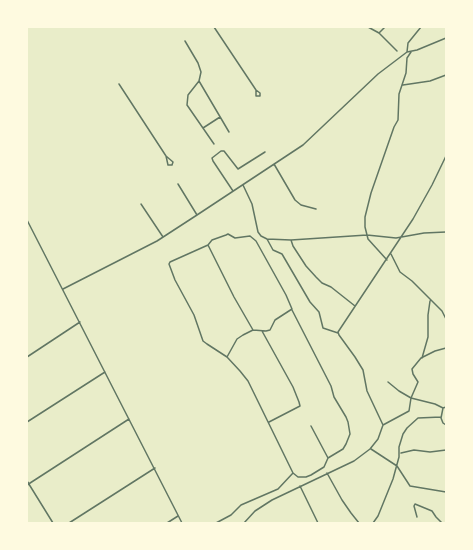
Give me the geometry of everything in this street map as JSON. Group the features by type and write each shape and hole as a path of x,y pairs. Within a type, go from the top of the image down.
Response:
{"street":[{"path":"214,27 256,90"},
{"path":"368,27 379,33 397,51"},
{"path":"379,33 384,27"},
{"path":"407,52 408,43 420,27"},
{"path":"63,289 163,237 197,216 303,145 371,81 407,52 411,52 446,38"},
{"path":"185,41 200,67 199,81 190,92 187,102 189,108 214,144"},
{"path":"387,260 371,243 367,236 365,217 371,193 394,127 398,120 399,94 403,85 407,58 411,52"},
{"path":"403,85 430,81 446,75"},
{"path":"199,81 229,132"},
{"path":"119,84 166,156 173,162 172,165 168,165 166,156"},
{"path":"203,128 220,117"},
{"path":"233,191 212,158 221,151 224,151 238,168 265,152"},
{"path":"338,333 339,329 402,237 432,185 446,156"},
{"path":"274,164 295,200 301,205 316,210"},
{"path":"178,184 197,216"},
{"path":"243,185 252,204 258,232 261,236 267,239 291,240 367,236 402,237 424,233 446,232"},
{"path":"141,204 163,237"},
{"path":"27,220 182,523"},
{"path":"228,234 235,238 252,236 286,295 292,309 331,386 336,402 346,417 350,434 342,449 328,458 324,466 306,477 298,477 293,473 248,381 227,357 203,341 194,315 169,266 170,262 208,245 212,240 228,234"},
{"path":"267,239 273,250 282,254 310,302 319,312 323,328 338,333 361,366 367,391 383,425"},
{"path":"291,240 293,246 306,266 316,277 322,283 331,287 356,306"},
{"path":"208,245 234,297 254,330"},
{"path":"391,254 400,272 442,311 446,319"},
{"path":"422,358 428,337 428,315 430,301"},
{"path":"227,357 237,339 254,330 270,330 276,320 292,309"},
{"path":"27,357 80,322"},
{"path":"262,330 300,402 300,406 269,422"},
{"path":"244,523 263,505 354,461 370,449 378,439 383,425 408,411 411,398 418,382 412,369 422,358 435,351 446,348"},
{"path":"27,422 105,372"},
{"path":"388,382 411,398 435,404 443,408 446,407"},
{"path":"443,408 441,417 443,424 446,425"},
{"path":"373,523 390,487 397,466 403,434 418,418 441,417"},
{"path":"28,484 130,419"},
{"path":"311,426 328,458"},
{"path":"370,449 397,466 410,486 446,492"},
{"path":"400,453 414,450 430,452 446,450"},
{"path":"69,523 155,468"},
{"path":"216,523 231,515 241,505 278,489 293,473"},
{"path":"327,473 342,500 359,523"},
{"path":"27,481 53,523"},
{"path":"300,486 318,523"},
{"path":"417,517 414,506 415,504 432,511 442,523"},
{"path":"167,523 178,516"}]}
